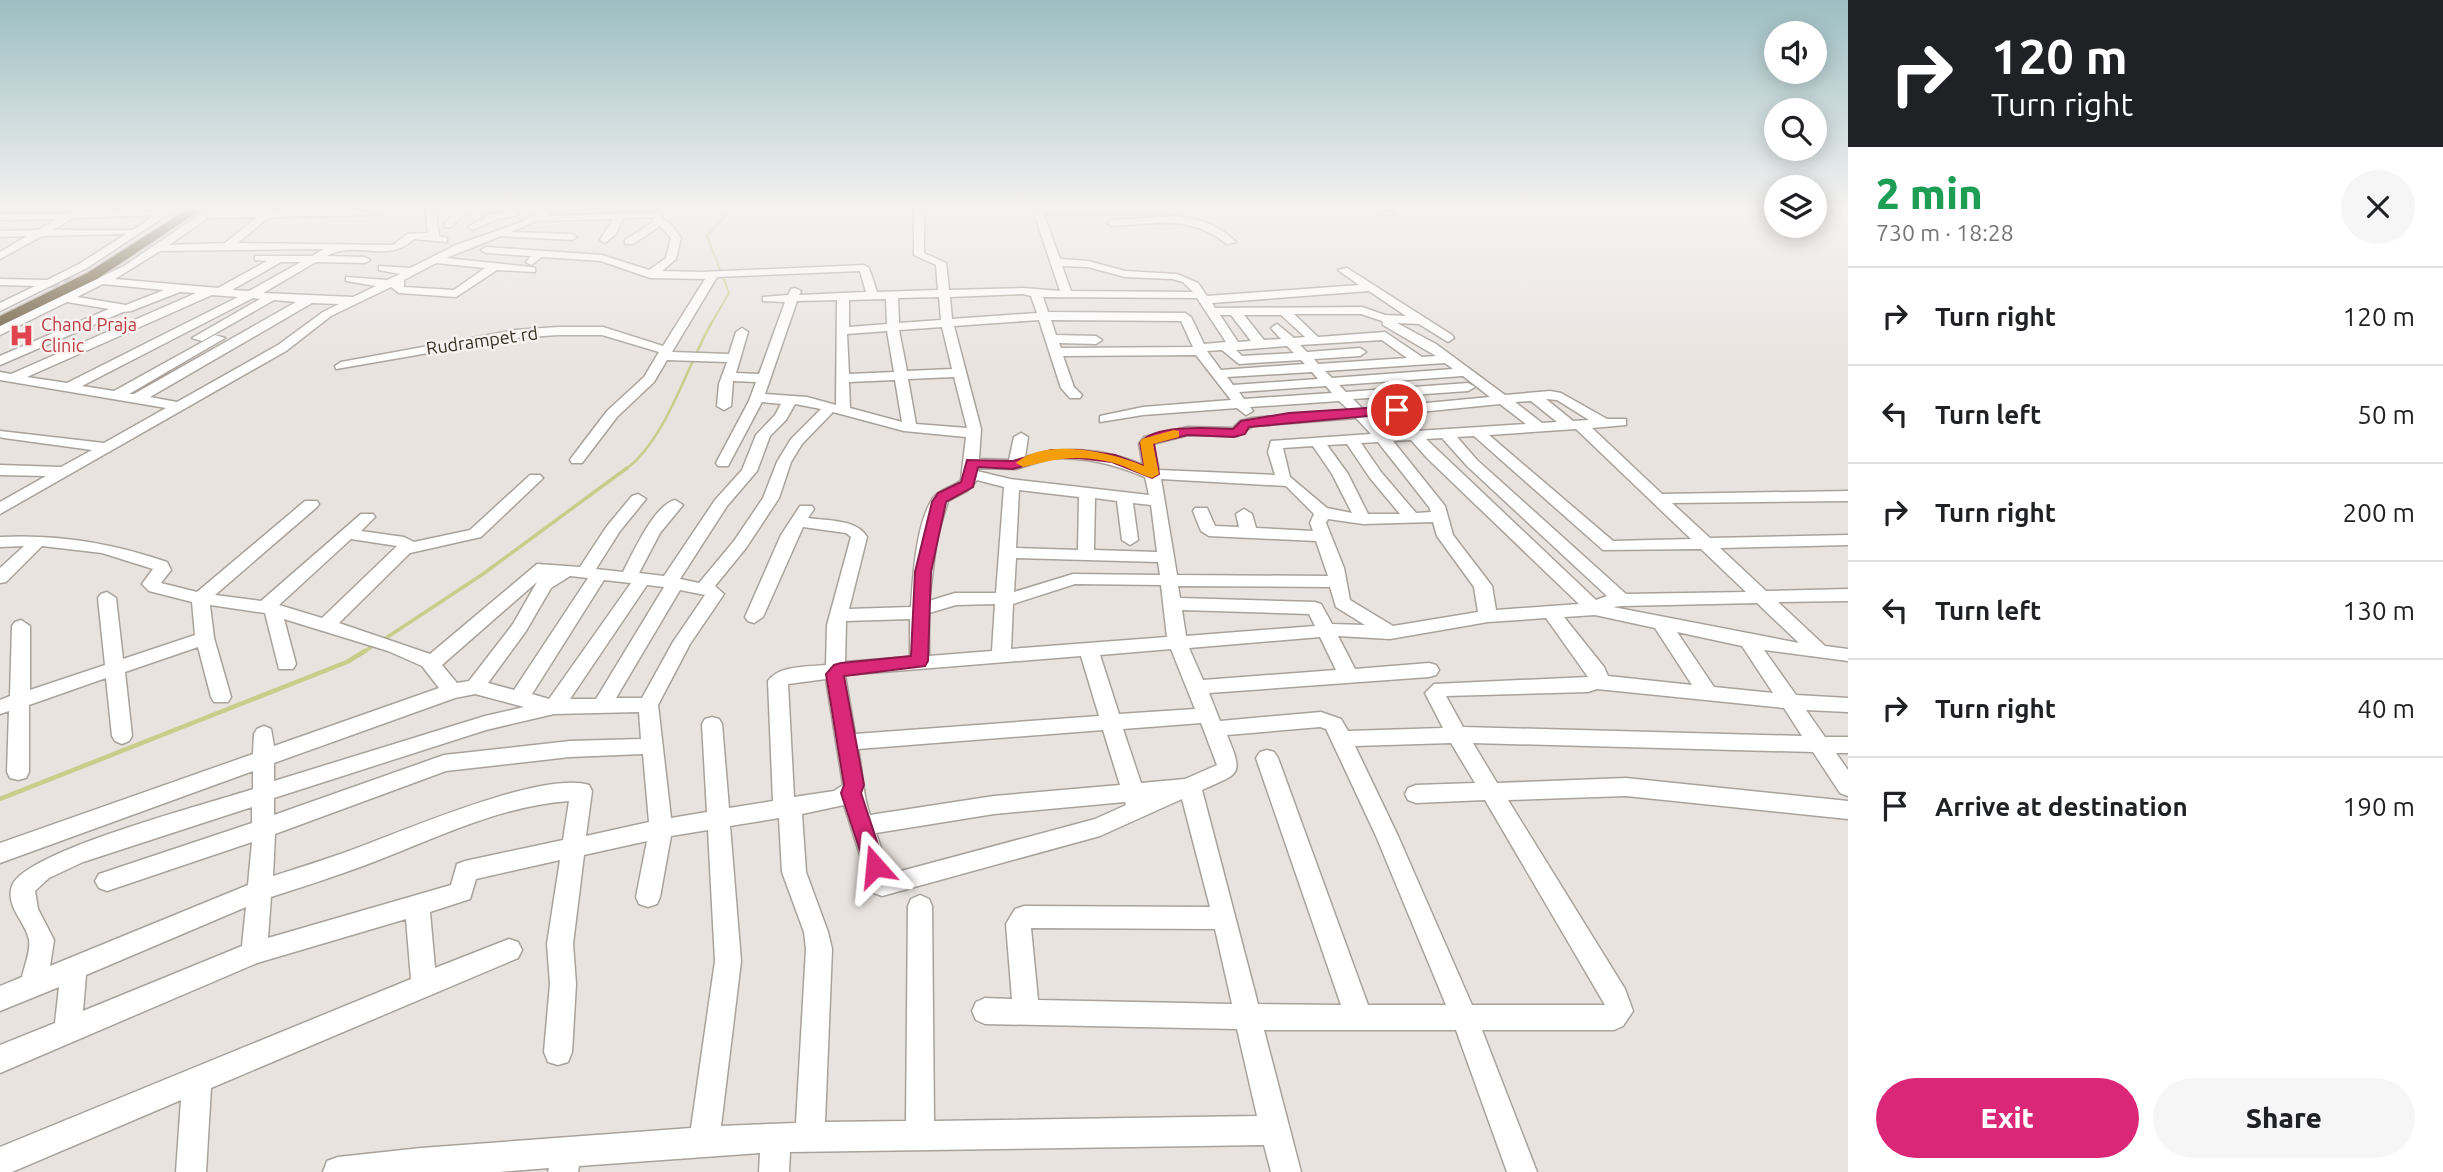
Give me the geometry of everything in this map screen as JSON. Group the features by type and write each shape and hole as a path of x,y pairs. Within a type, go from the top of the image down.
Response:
{"highway":[{"path":"0,311 74,278 99,262"},
{"path":"0,322 116,262"}],"street":[{"path":"0,311 90,262"},
{"path":"0,331 137,262"},
{"path":"0,384 7,377 215,291 274,262"},
{"path":"70,387 310,262"},
{"path":"0,509 282,348 327,314 431,262"},
{"path":"445,262 527,270 534,262"},
{"path":"467,265 471,262"},
{"path":"613,262 650,275 864,268 873,296"},
{"path":"650,275 666,262"},
{"path":"919,661 923,572 939,502 943,496 966,486 971,469 974,433 947,324 941,263 937,262"},
{"path":"1066,293 1056,262 1088,264 1125,274 1177,277 1190,282 1239,360 1360,352"},
{"path":"351,279 393,282 399,290 456,294 495,266"},
{"path":"383,268 413,272"},
{"path":"1343,270 1448,338"},
{"path":"577,460 612,414 649,379 696,298 712,278 712,275 706,274"},
{"path":"103,281 272,297 355,301"},
{"path":"0,282 49,283"},
{"path":"0,361 181,288"},
{"path":"1045,322 1205,303 1370,288"},
{"path":"767,299 794,294 843,297 1023,290 1045,322 1068,388 1075,395"},
{"path":"1045,322 1066,293"},
{"path":"1066,293 1205,303 1235,312 1362,310 1413,335 1487,403"},
{"path":"723,463 757,398 794,294"},
{"path":"892,295 893,328 911,428"},
{"path":"103,392 272,297"},
{"path":"703,589 740,544 771,498 784,462 796,442 837,410 843,379 840,332 843,331 843,297"},
{"path":"119,394 289,298"},
{"path":"67,299 153,316"},
{"path":"138,398 309,299"},
{"path":"1284,311 1316,341"},
{"path":"1235,312 1261,345"},
{"path":"843,331 947,324 1182,317 1190,328 1197,347 1228,389 1282,440 1352,440 1379,433 1416,436 1447,434 1525,417 1555,414"},
{"path":"1380,317 1421,321"},
{"path":"1045,322 1197,347 1388,337 1420,361"},
{"path":"1277,328 1379,433 1437,506 1445,536 1483,586 1488,616"},
{"name":"Rudrampet rd","path":"341,366 515,334 603,331 664,353 735,358"},
{"path":"724,407 729,377 742,332"},
{"path":"1359,337 1390,363"},
{"path":"1217,374 1420,361 1465,372 1539,427"},
{"path":"1228,389 1331,382 1449,366"},
{"path":"843,379 960,373"},
{"path":"7,377 119,394 179,407"},
{"path":"729,377 765,378"},
{"path":"1105,419 1143,411 1468,387"},
{"path":"862,825 995,805 1136,802 1190,787 1220,774 1228,766 1177,641 1147,441 1188,431 1237,432 1245,424 1259,421 1559,396 1604,423"},
{"path":"1534,397 1574,425 1659,499 1821,653"},
{"path":"757,398 807,401 911,428 974,433"},
{"path":"602,706 672,583 723,500 749,471 763,435 781,417 790,400"},
{"path":"1284,480 1274,447 1282,440 1621,422"},
{"path":"1484,428 1499,453 1609,546 1848,540"},
{"path":"4,434 108,448"},
{"path":"1447,434 1472,463 1622,600"},
{"path":"1416,436 1432,455 1595,609"},
{"path":"1016,465 1021,437"},
{"path":"1352,440 1375,475 1411,517"},
{"path":"1318,442 1340,474 1362,518"},
{"path":"971,469 1016,465 1051,454 1079,454 1115,459 1152,474 1284,480 1294,484 1323,512 1343,517 1441,517"},
{"path":"971,469 1012,484 1158,502"},
{"path":"0,470 65,472"},
{"path":"326,626 408,548 475,534 535,478"},
{"path":"1001,655 1012,484"},
{"path":"1086,555 1087,493"},
{"path":"1659,499 1848,496"},
{"path":"1124,498 1130,540"},
{"path":"519,698 592,574 613,529 638,499"},
{"path":"200,597 311,504"},
{"path":"554,707 635,579 653,531 675,505"},
{"path":"1201,511 1207,530 1322,536"},
{"path":"1323,512 1317,521 1338,582 1342,603 1390,633"},
{"path":"1244,514 1250,533"},
{"path":"754,617 778,560 802,515 850,529 859,535 834,637 835,671 854,785 851,793 881,886 1100,827 1136,802"},
{"path":"269,608 367,517"},
{"path":"348,534 404,542 408,548"},
{"path":"0,578 38,541"},
{"path":"0,542 72,542 132,555 161,566 162,570 151,584 155,587 269,608 395,647 432,664 463,689"},
{"path":"1007,553 1166,557"},
{"path":"432,664 509,600 539,570 546,568 672,583 712,591 714,596 682,642 648,705 661,829 648,897"},
{"path":"463,689 520,627 544,585 566,571"},
{"path":"838,615 920,611 956,598 1017,598 1069,580 1338,582"},
{"path":"1595,609 1605,602 1622,600 1848,595"},
{"path":"200,597 205,638 221,697"},
{"path":"107,598 122,736"},
{"path":"1172,604 1313,608 1328,631 1349,676"},
{"path":"269,608 286,664"},
{"path":"810,1137 819,949 816,932 794,872 778,681 782,677 919,661 1177,641 1328,631 1390,633 1488,616 1595,609 1748,641 1848,655"},
{"path":"1550,611 1597,672 1600,678 1597,682"},
{"path":"1661,622 1709,694"},
{"path":"18,772 9,704 21,626"},
{"path":"9,704 205,638"},
{"path":"1748,641 1848,787"},
{"path":"1088,648 1136,802"},
{"path":"1196,687 1429,670"},
{"path":"985,1012 1248,1017 1614,1017 1620,1012 1616,998 1457,735 1435,693 1437,690 1597,682 1790,702 1848,705"},
{"path":"0,853 264,746 463,689 554,707"},
{"path":"34,985 42,940 26,910 23,888 44,868 318,774 485,723 554,707 648,705"},
{"path":"846,742 1109,722 1326,719 1334,724 1464,1017 1522,1172"},
{"path":"704,1142 728,961 712,724"},
{"path":"1342,739 1457,735 1848,745"},
{"path":"254,953 263,830 264,746"},
{"path":"107,881 263,830 444,764 570,748 652,746"},
{"path":"1267,758 1359,1017"},
{"path":"1190,787 1225,918 1286,1172"},
{"path":"1416,794 1626,787 1848,810"},
{"path":"0,999 259,891 355,859 439,825 542,794 581,792 560,944 563,984 558,1052"},
{"path":"0,1059 254,953 462,891 465,871 661,829 836,799 851,793"},
{"path":"44,868 47,836"},
{"path":"417,905 424,985"},
{"path":"920,906 920,1135"},
{"path":"1026,1012 1018,924 1024,917 1225,918"},
{"path":"0,1162 509,950"},
{"path":"68,1031 74,968"},
{"path":"191,1172 197,1080"},
{"path":"338,1172 566,1162 704,1142 776,1138 1274,1130"},
{"path":"774,1172 776,1138"}],"waterway":[{"path":"711,324 729,293 717,262"},
{"path":"625,470 653,440 711,324"},
{"path":"383,640 483,574 627,468"},
{"path":"362,653 376,644"},
{"path":"0,799 347,662 365,651"}],"tunnel":[{"path":"49,283 89,282"}],"slow traffic":[{"path":"1023,463 1051,454 1096,455 1115,459 1152,474 1146,442 1174,434"}],"place":[{"name":"Chand Praja Clinic","path":"21,335"}],"route":[{"path":"875,866 851,793 854,785 835,671 919,661 923,572 939,502 943,496 968,484 972,463 1013,465 1051,454 1096,455 1115,459 1152,474 1146,443 1149,440 1188,431 1205,434 1234,433 1240,431 1244,424 1289,417 1309,418 1397,410"}]}
